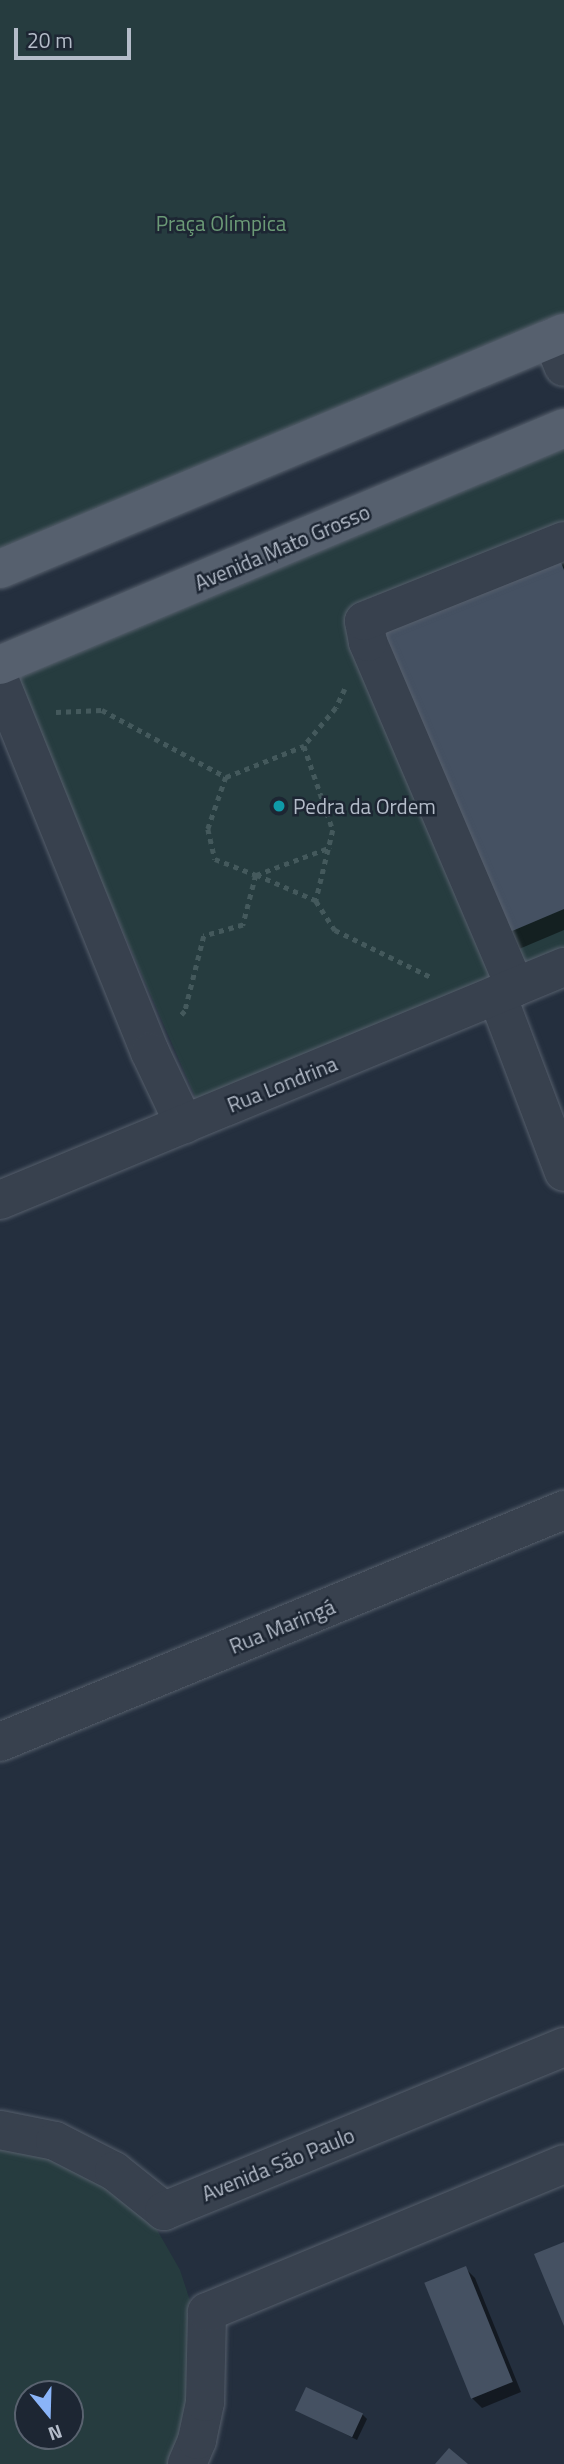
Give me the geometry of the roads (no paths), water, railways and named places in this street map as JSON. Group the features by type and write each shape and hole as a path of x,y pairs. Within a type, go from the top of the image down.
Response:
{"main road":[{"path":"0,569 560,346"},
{"name":"Avenida Mato Grosso","path":"0,665 564,428"}],"street":[{"path":"564,541 364,621 368,642 564,1172"},
{"path":"6,697 150,1052 184,1124"},
{"name":"Rua Londrina","path":"0,1200 564,967"},
{"name":"Rua Maringá","path":"0,1742 564,1510"},
{"name":"Avenida São Paulo","path":"0,2130 55,2141 114,2171 164,2211 564,2047"},
{"path":"187,2464 197,2440 205,2402 207,2312 564,2164"}],"place":[{"name":"Pedra da Ordem","path":"279,806"}],"park label":[{"name":"Praça Olímpica","path":"221,223"}]}
